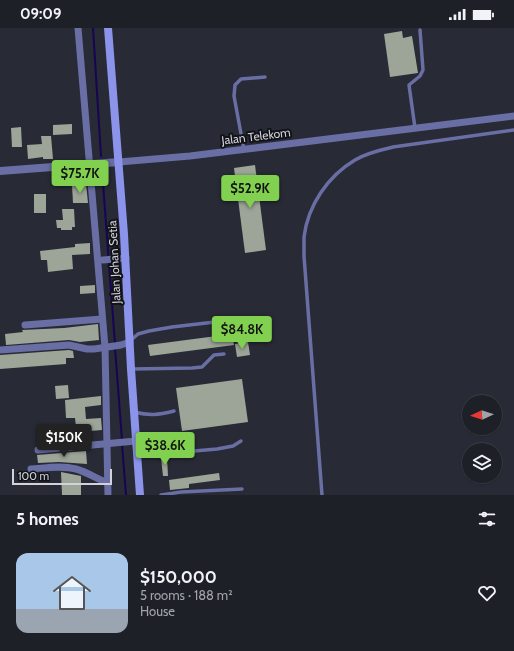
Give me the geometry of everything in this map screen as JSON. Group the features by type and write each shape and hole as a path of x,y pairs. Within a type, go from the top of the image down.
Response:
{"main road":[{"name":"Jalan Johan Setia","path":"108,28 119,162 123,258 130,342 134,412 132,442 137,456 140,495"}],"street":[{"path":"78,28 102,318 107,347 110,444 108,495"},
{"name":"Jalan Telekom","path":"0,170 89,165 190,156 514,116"},
{"path":"103,260 123,258"},
{"path":"25,325 102,318"},
{"path":"0,350 70,345 87,349 121,345 130,342"},
{"path":"38,450 132,442"},
{"path":"31,469 70,467 108,483"}],"lane":[{"path":"415,128 409,85 422,73 423,70 420,30"},
{"path":"244,150 234,96 235,85 241,79 265,77"},
{"path":"322,495 304,256 304,237 315,201 338,172 356,159 375,151 393,147 514,130"},
{"path":"130,342 138,334 172,327 215,322"},
{"path":"131,369 202,367 214,355 224,354"},
{"path":"134,412 148,415 161,415 174,411"},
{"path":"137,456 218,449 233,446 241,441"},
{"path":"161,495 181,492 242,489"}],"building":[{"path":"402,31 403,38 412,36 418,73 390,77 384,34"},
{"path":"72,124 72,134 53,135 53,125"},
{"path":"21,127 22,147 12,147 11,128"},
{"path":"41,136 51,136 53,159 43,159 43,157 28,159 27,145 42,144"},
{"path":"255,165 266,250 245,253 234,168"},
{"path":"86,184 88,203 73,203 72,185"},
{"path":"34,194 46,194 46,213 34,213"},
{"path":"62,209 74,209 75,227 72,227 72,230 61,230 61,228 57,228 56,220 63,220"},
{"path":"90,243 90,254 72,255 73,269 48,272 47,260 41,260 40,251 75,247 75,244"},
{"path":"95,285 95,293 80,294 80,286"},
{"path":"98,324 99,340 80,342 69,340 6,345 5,334 23,332 22,330 64,328"},
{"path":"232,334 234,345 150,356 148,345"},
{"path":"248,342 250,355 237,357 235,344"},
{"path":"69,350 73,351 74,358 66,358 66,364 0,369 0,355"},
{"path":"242,379 248,422 182,431 176,388"},
{"path":"68,385 69,398 56,399 55,386"},
{"path":"101,396 101,405 85,407 86,419 101,418 102,430 78,432 75,418 66,418 65,400"},
{"path":"86,451 87,464 59,462 38,463 37,455"},
{"path":"167,457 168,476 163,476 161,458"},
{"path":"61,472 81,476 81,495 62,495"},
{"path":"219,473 220,480 189,484 189,488 170,490 169,480"}],"waterway":[{"path":"93,28 101,156"},
{"path":"102,170 115,344"},
{"path":"115,348 122,440"},
{"path":"122,444 126,495"}]}
